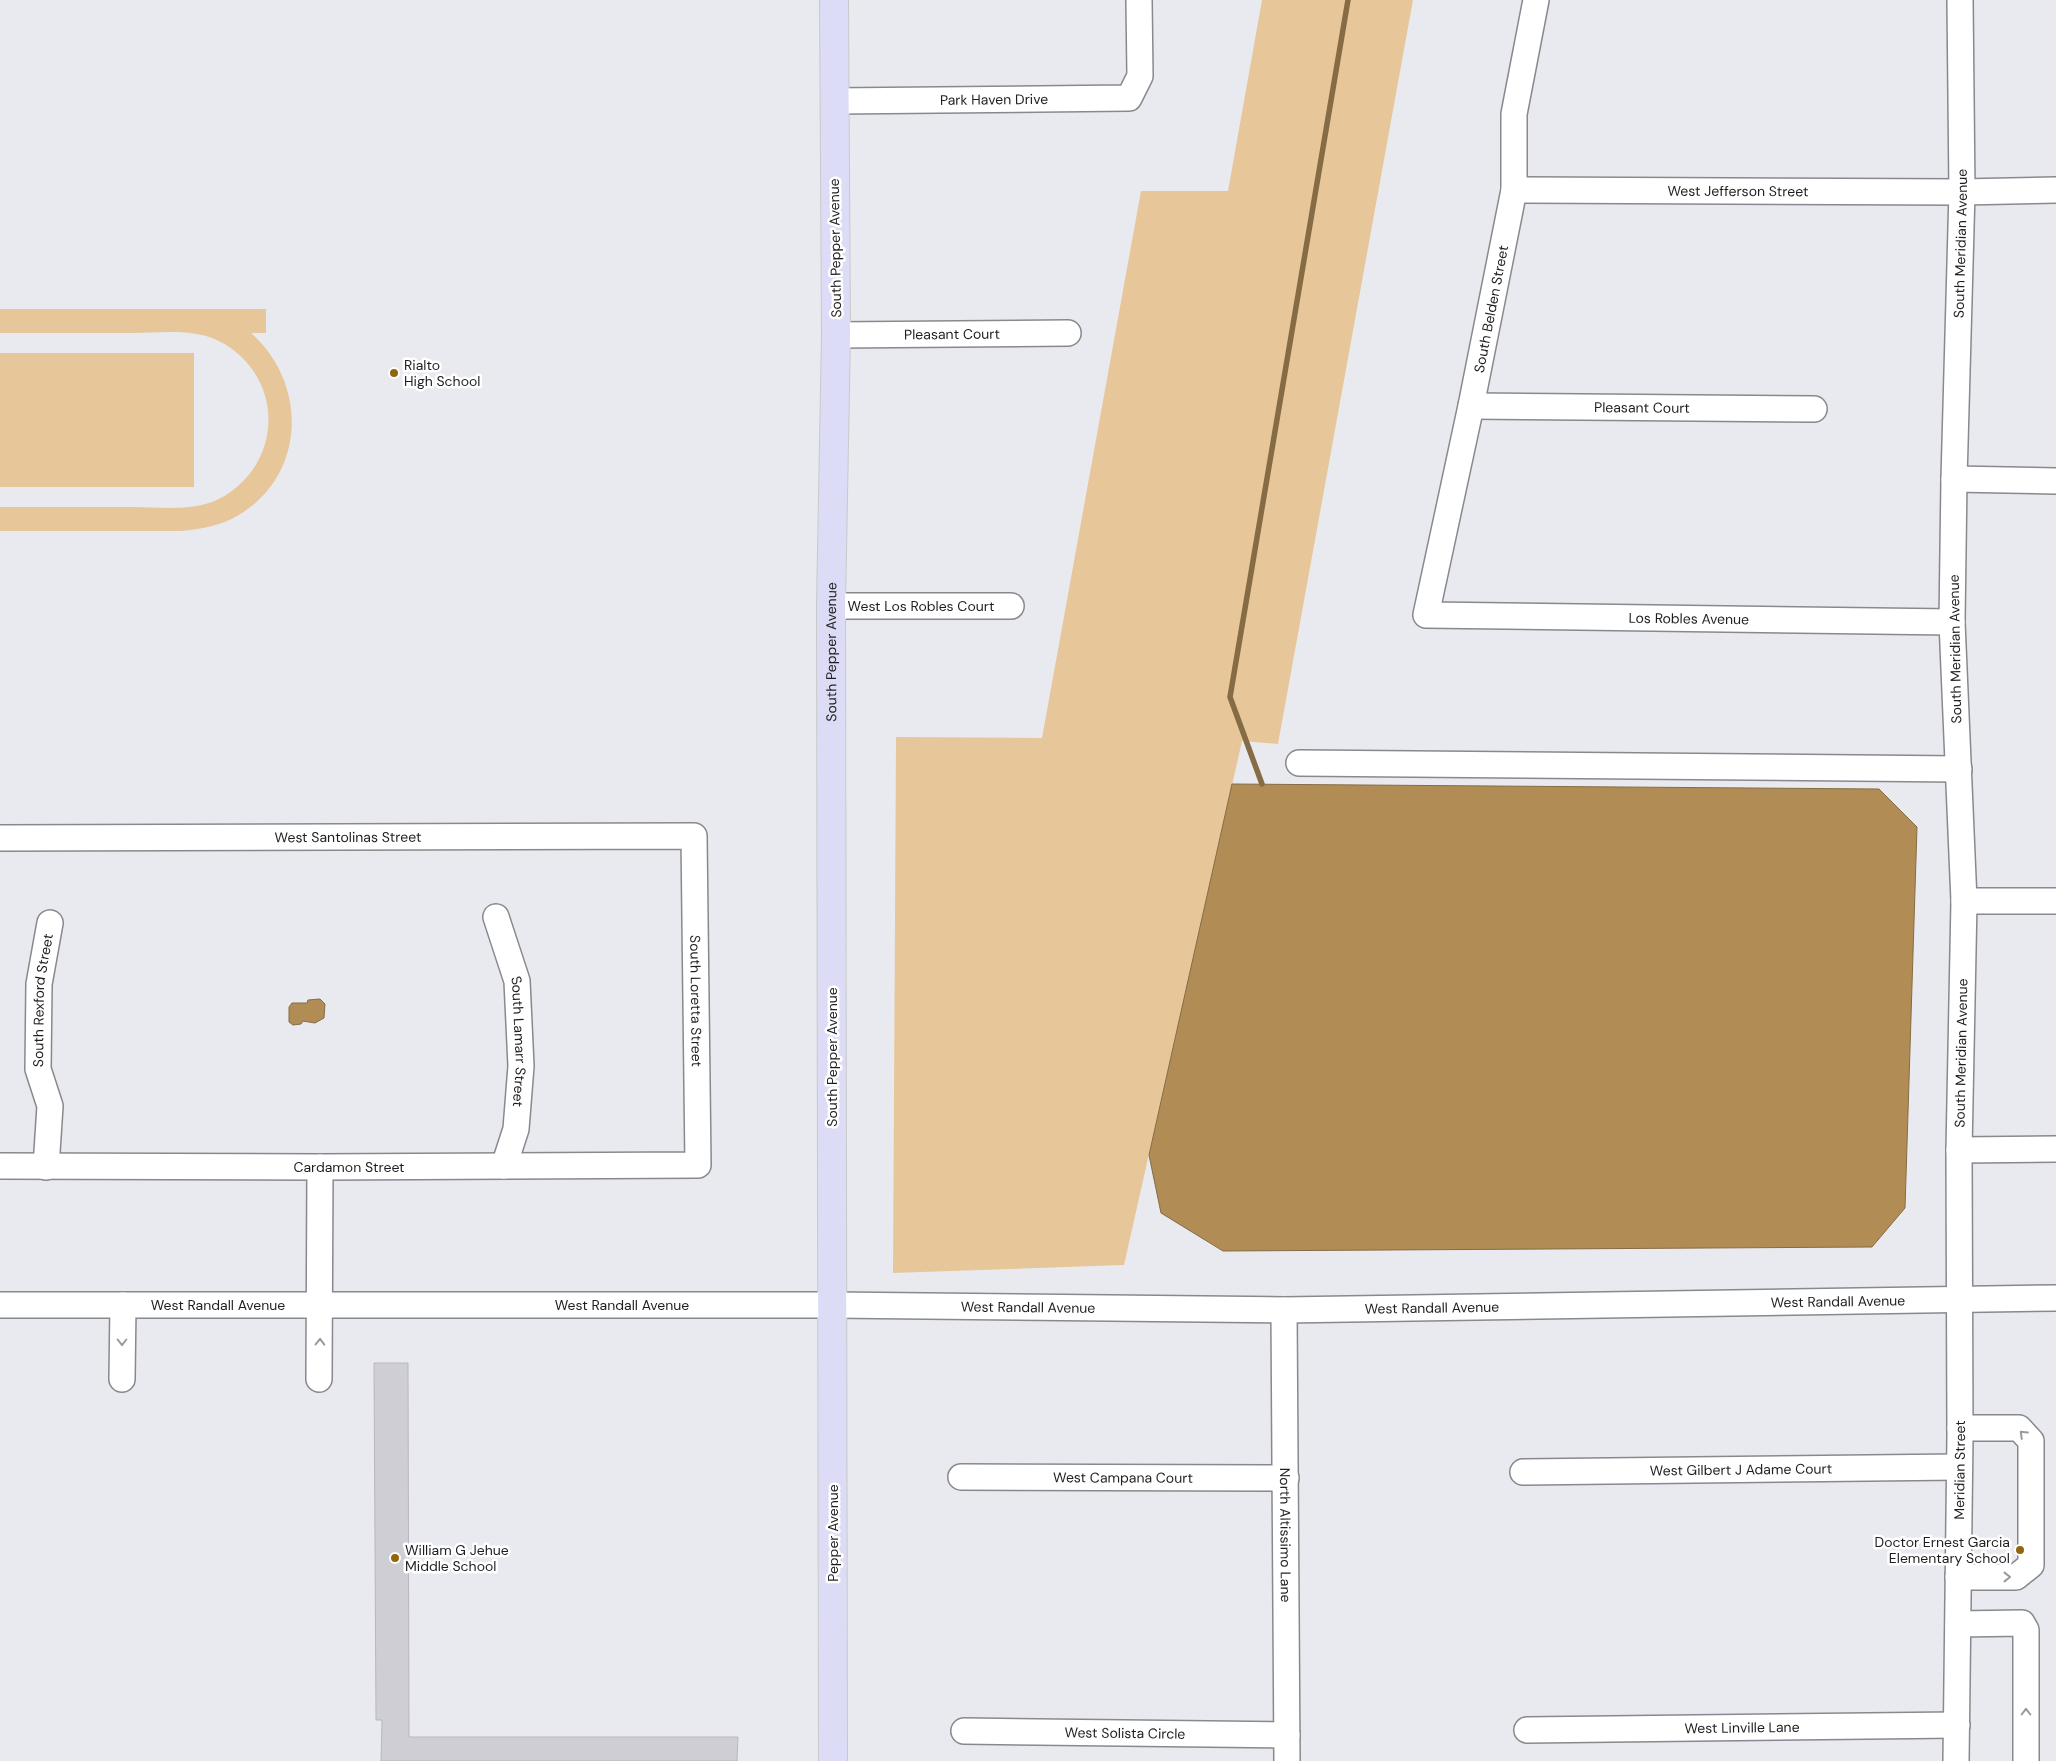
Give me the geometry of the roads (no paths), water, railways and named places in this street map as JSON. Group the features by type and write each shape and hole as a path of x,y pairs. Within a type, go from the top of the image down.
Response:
{"main road":[{"name":"South Pepper Avenue","path":"833,1305 831,606 836,335 834,0"},
{"name":"Pepper Avenue","path":"833,1305 833,1761"}],"street":[{"name":"Park Haven Drive","path":"834,102 1129,98 1140,76 1139,0"},
{"name":"South Belden Street","path":"1426,615 1471,406 1514,190 1514,114 1536,0"},
{"name":"South Meridian Avenue","path":"1959,1299 1959,1150 1964,902 1952,622 1962,192 1960,0"},
{"name":"West Jefferson Street","path":"1514,190 1962,192 2056,190"},
{"name":"Pleasant Court","path":"836,335 1068,332"},
{"name":"Pleasant Court","path":"1471,406 1814,409"},
{"path":"1954,479 2056,481"},
{"name":"West Los Robles Court","path":"831,606 1011,606"},
{"name":"Los Robles Avenue","path":"1426,615 1952,622"},
{"path":"1299,763 1959,768"},
{"name":"West Santolinas Street","path":"0,838 694,836"},
{"name":"South Loretta Street","path":"694,836 698,1165"},
{"path":"1964,902 2056,901"},
{"name":"South Lamarr Street","path":"496,917 517,981 521,1066 516,1129 504,1166"},
{"name":"South Rexford Street","path":"46,1167 50,1106 38,1069 40,984 50,923"},
{"path":"1959,1150 2056,1149"},
{"name":"Cardamon Street","path":"0,1166 698,1165"},
{"path":"319,1379 320,1167"},
{"name":"West Randall Avenue","path":"0,1306 320,1304 833,1305 1284,1310 2056,1298"},
{"name":"Meridian Street","path":"1956,1761 1960,1428 1959,1299"},
{"path":"122,1379 123,1305"},
{"name":"North Altissimo Lane","path":"1284,1310 1287,1761"},
{"path":"1958,1577 2016,1577 2031,1565 2030,1441 2019,1428 1960,1428"},
{"name":"West Gilbert J Adame Court","path":"1523,1472 1959,1467"},
{"name":"West Campana Court","path":"961,1477 1286,1478"},
{"path":"1958,1624 2022,1623 2026,1630 2026,1761"},
{"name":"West Linville Lane","path":"1527,1730 1957,1725"},
{"name":"West Solista Circle","path":"964,1731 1287,1735"}],"waterway":[{"path":"1262,784 1230,697 1348,0"}],"place":[{"name":"Rialto High School","path":"394,373"},
{"name":"Doctor Ernest Garcia Elementary School","path":"2020,1550"},
{"name":"William G Jehue Middle School","path":"395,1558"}]}
